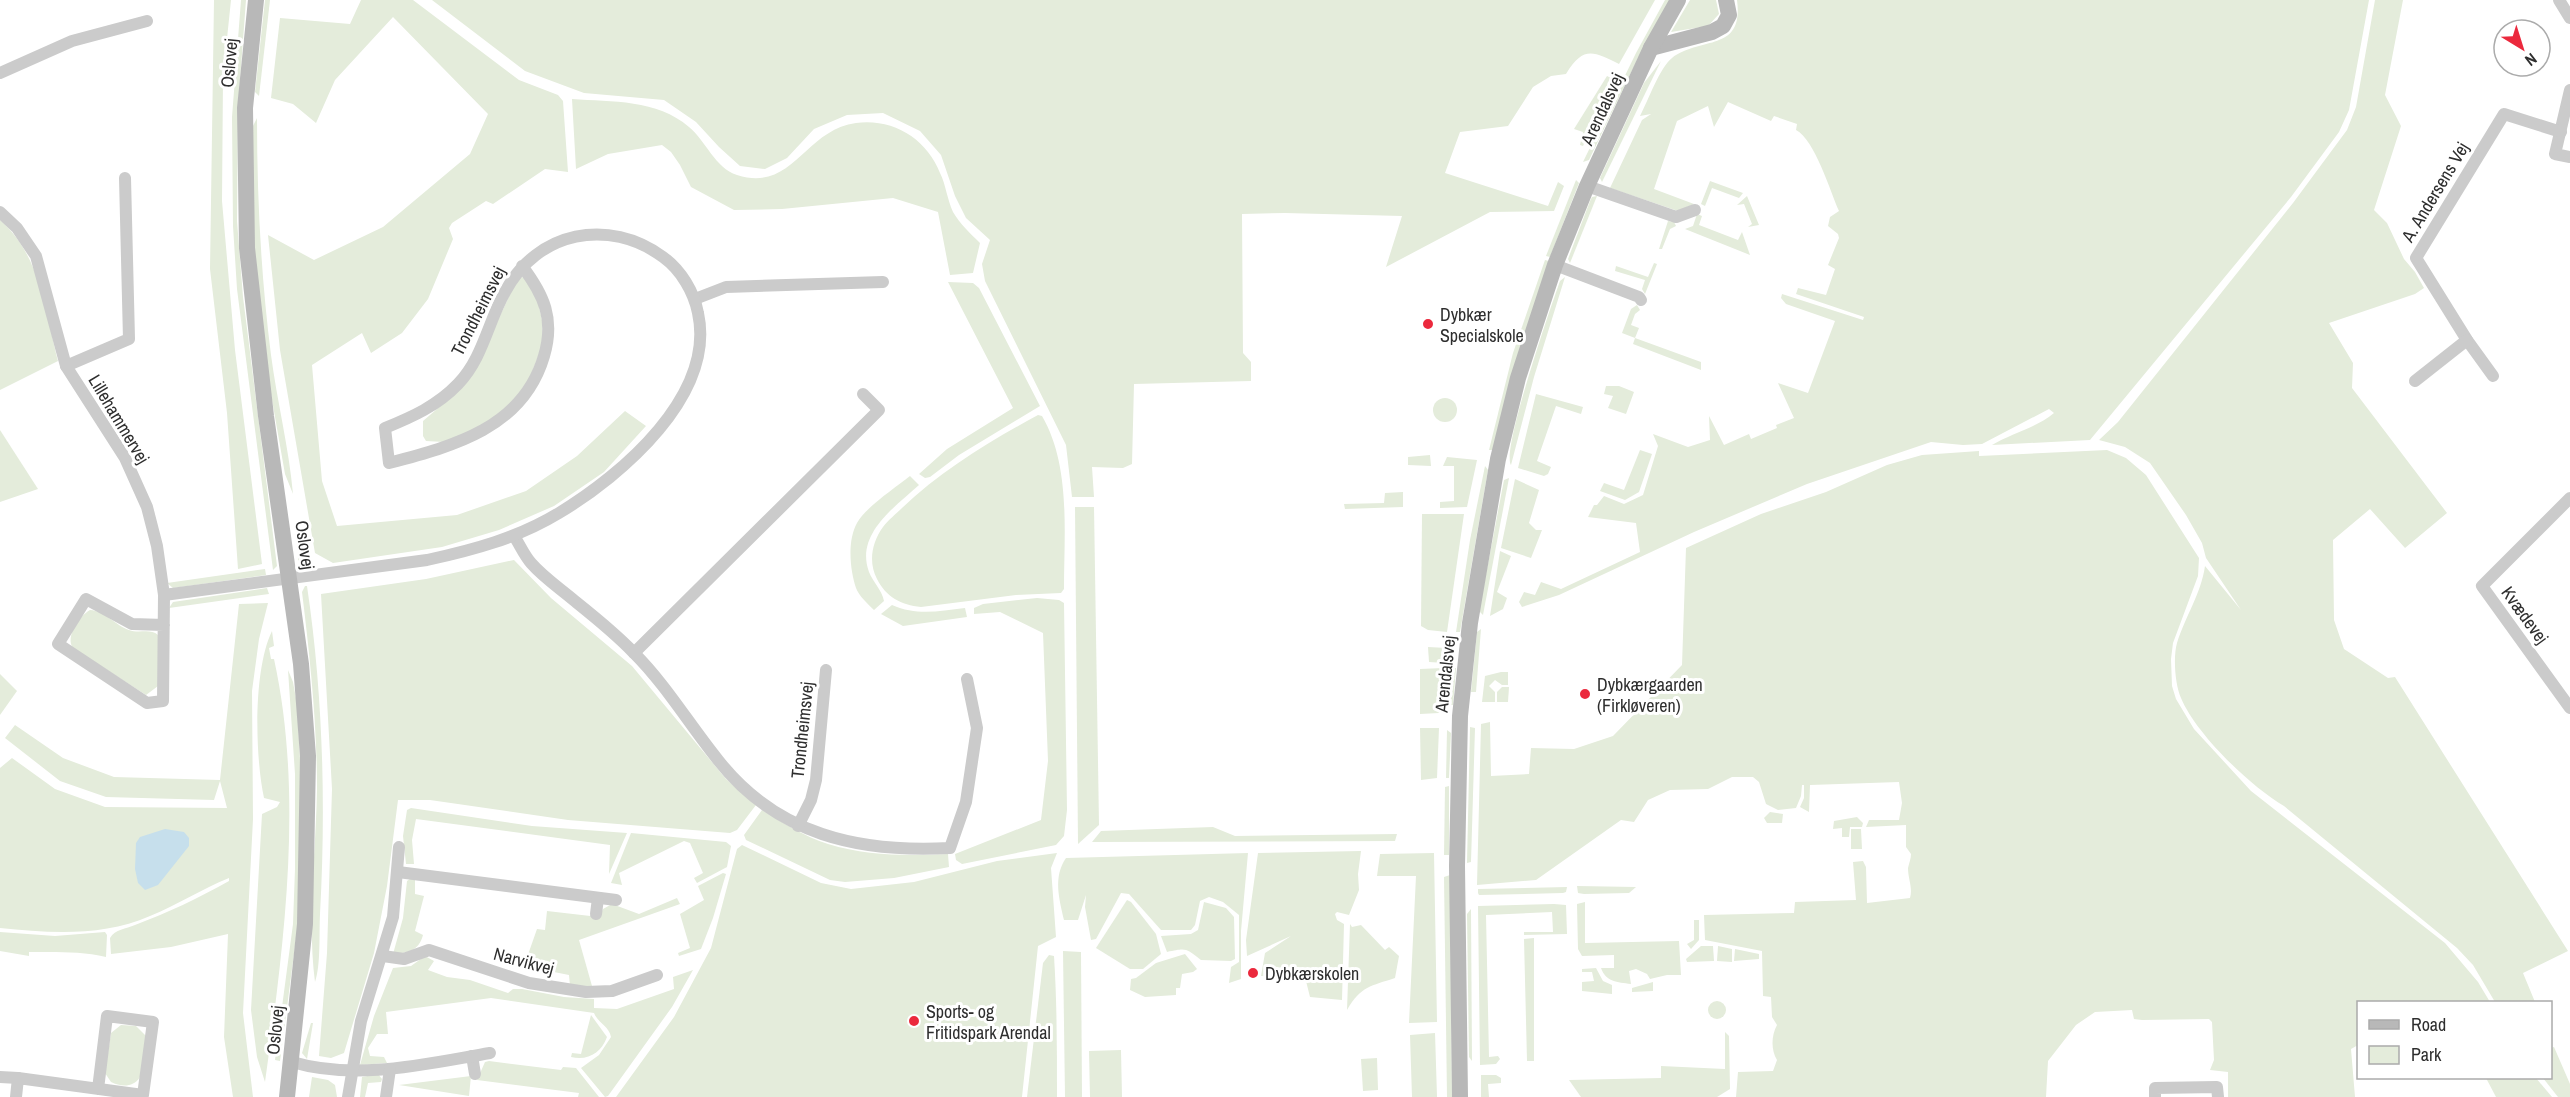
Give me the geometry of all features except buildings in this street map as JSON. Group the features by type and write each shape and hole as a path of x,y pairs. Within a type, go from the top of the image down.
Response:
{"street":[{"name":"Oslovej","path":"256,0 245,108 247,248 266,416 301,664 308,766 305,924 287,1097"},
{"name":"Arendalsvej","path":"1460,1097 1458,784 1460,716 1467,641 1498,459 1518,378 1556,265 1587,186 1652,48 1678,0"},
{"path":"1652,48 1705,35 1719,29 1729,15 1726,0"},
{"path":"2559,0 2570,18"},
{"path":"0,73 72,41 147,21"},
{"path":"2570,90 2555,154 2570,157"},
{"name":"A. Andersens Vej","path":"2493,376 2467,340 2416,258 2504,114 2561,132"},
{"name":"Lillehammervej","path":"66,366 129,339 125,178"},
{"path":"1587,186 1676,217 1695,210"},
{"name":"Lillehammervej","path":"0,212 17,228 36,255 66,366 125,458 147,507 157,546 164,596 164,625 164,701 147,703 58,644 86,599 132,624 164,625"},
{"name":"Trondheimsvej","path":"289,577 427,560 469,551 514,536 558,514 595,490 633,456 674,410 690,383 699,356 702,331 695,299 681,275 665,258 638,242 613,235 580,234 544,249 522,266 505,291 475,362 458,384 422,413 385,428 389,463 447,448 493,426 518,406 538,377 547,345 548,316 540,290 522,266"},
{"path":"1556,265 1639,297 1641,300"},
{"path":"695,299 726,287 883,282"},
{"path":"2415,381 2467,340"},
{"path":"634,654 879,410 863,394"},
{"name":"Kvædevej","path":"2570,498 2482,586 2570,708"},
{"path":"514,536 530,562 546,578 599,620 634,654 668,692 718,761 737,782 762,803 798,826 837,840 868,847 909,850 950,848 966,802 977,728 967,679"},
{"path":"164,596 289,577"},
{"name":"Trondheimsvej","path":"798,826 811,800 816,780 826,670"},
{"path":"348,1097 361,1021 383,956 393,917 399,847"},
{"path":"398,872 616,900"},
{"path":"596,914 598,898"},
{"name":"Narvikvej","path":"383,956 404,959 429,950 529,983 586,992 612,992 657,975"},
{"path":"0,1077 143,1095 153,1022 107,1016 98,1089"},
{"path":"292,1062 310,1067 351,1072 390,1069 490,1053"},
{"path":"472,1056 475,1074"},
{"path":"386,1097 390,1069"},
{"path":"16,1097 18,1078"},
{"path":"2155,1097 2155,1088 2217,1087 2218,1097"}],"green space":[{"path":"214,0 231,0 223,77 222,201 235,350 262,564 238,569 227,413 210,269"},
{"path":"241,0 246,0 238,107 237,221 243,297 277,566 273,570 237,289 233,226 232,117"},
{"path":"265,0 270,0 259,96 255,92"},
{"path":"361,0 413,0 519,80 558,95 563,101 568,172 545,169 493,204 486,201 452,223 449,228 453,239 428,299 402,333 371,353 362,333 312,365 322,481 337,526 457,515 526,491 577,456 625,411 646,426 604,472 554,506 499,530 442,547 333,563 315,553 280,350 268,235 314,260 383,227 470,154 488,114 393,17 335,80 316,123 293,104 271,98 280,18 350,24"},
{"path":"432,0 1655,0 1619,64 1595,54 1583,55 1566,74 1551,76 1533,87 1508,126 1460,132 1445,173 1548,206 1558,182 1564,186 1554,211 1490,212 1386,267 1402,216 1242,214 1243,353 1251,362 1251,381 1134,384 1132,464 1123,468 1092,467 1094,497 1072,497 1066,445 985,281 982,264 990,240 966,218 955,196 941,155 920,131 883,113 847,115 814,129 787,158 765,169 740,166 696,122 664,100 584,93 525,71"},
{"path":"1665,0 1671,0 1638,58 1589,160 1583,162 1636,53"},
{"path":"1690,0 1716,0 1719,14 1708,26 1671,32"},
{"path":"1737,0 2369,0 2349,110 2339,132 2291,197 2090,440 1992,445 2047,418 2054,413 2049,409 1982,444 1931,442 1807,484 1694,532 1559,595 1522,607 1519,602 1524,592 1535,595 1541,582 1561,589 1640,552 1636,523 1588,517 1594,505 1597,505 1604,496 1624,504 1643,495 1658,446 1653,434 1688,447 1710,440 1709,416 1724,445 1749,434 1751,439 1794,418 1778,383 1808,393 1835,321 1786,304 1781,298 1782,294 1863,320 1864,317 1796,294 1798,288 1826,295 1835,269 1828,265 1839,238 1838,234 1828,226 1830,217 1839,211 1816,155 1796,130 1797,124 1774,116 1771,121 1728,102 1714,127 1708,106 1677,121 1654,189 1694,204 1678,211 1610,188 1642,120 1651,114 1640,116 1663,69 1672,58 1683,51 1718,41 1727,36 1734,28 1737,17"},
{"path":"2375,0 2403,0 2385,95 2401,126 2374,210 2387,223 2404,259 2424,288 2415,294 2329,323 2353,363 2352,388 2447,513 2405,548 2370,509 2333,540 2334,620 2344,649 2388,678 2395,677 2568,951 2523,973 2535,1001 2494,1001 2473,965 2457,948 2284,806 2240,773 2211,743 2188,712 2181,698 2175,663 2180,633 2200,586 2205,566 2241,610 2206,558 2202,543 2186,515 2150,463 2125,447 2099,440 2118,422 2293,203 2347,130 2356,107"},
{"path":"1661,61 1602,182 1600,178 1644,83"},
{"path":"1607,76 1613,79 1583,146 1580,145 1583,132 1574,129"},
{"path":"572,99 634,104 663,111 689,127 729,172 756,178 772,175 786,168 823,137 838,128 870,122 907,133 927,150 942,178 953,212 980,243 973,273 950,275 938,212 893,198 782,209 734,210 691,187 680,165 671,152 662,145 608,154 576,169"},
{"path":"257,118 262,266 271,355 293,494 285,474 268,377 254,252 252,128"},
{"path":"1576,180 1579,183 1550,257 1546,256"},
{"path":"1710,181 1743,193 1739,198 1712,188 1705,206 1701,204"},
{"path":"1597,196 1570,263 1568,259 1590,201 1592,197"},
{"path":"1747,196 1759,225 1748,227 1752,224 1744,204 1737,205"},
{"path":"1697,214 1702,216 1699,225 1738,240 1742,232 1750,255 1685,229 1693,226"},
{"path":"0,220 14,234 33,267 40,285 58,361 0,390"},
{"path":"1668,221 1674,222 1676,226 1670,229 1662,249 1659,249"},
{"path":"1545,260 1549,261 1493,450 1489,450 1513,353"},
{"path":"1654,263 1657,264 1645,294 1642,289 1645,280 1615,271 1616,266 1648,277"},
{"path":"521,277 526,278 536,293 542,320 543,344 525,390 498,415 469,432 444,442 426,441 423,436 423,421 458,391 474,371 514,286"},
{"path":"1565,277 1534,377 1511,465 1513,434 1528,377 1560,281"},
{"path":"948,282 973,283 979,288 1040,406 959,455 930,477 925,478 919,474 947,449 1013,408"},
{"path":"1637,305 1640,310 1635,314 1631,325 1639,328 1635,338 1622,333 1631,309"},
{"path":"1635,338 1701,362 1701,370 1633,344"},
{"path":"1606,386 1619,386 1634,392 1626,414 1608,408 1613,396 1604,394"},
{"path":"1536,394 1583,407 1581,414 1556,406 1537,461 1551,467 1548,474 1544,476 1518,468"},
{"path":"1445,398 1453,402 1457,410 1453,418 1445,422 1437,418 1433,410 1437,402"},
{"path":"1038,415 1042,416 1051,435 1062,478 1065,545 1064,589 1061,593 1016,595 921,607 901,602 885,591 874,572 872,552 876,539 885,524 933,481 984,446"},
{"path":"0,430 38,489 0,502"},
{"path":"1640,450 1652,454 1639,492 1625,500 1600,491 1604,483 1624,490"},
{"path":"2107,450 2126,458 2146,475 2199,558 2198,576 2173,643 2171,659 2172,686 2176,699 2194,729 2251,791 2445,943 2478,982 2489,1001 2357,1001 2357,1046 2351,1049 2355,1097 2228,1097 2228,1072 2210,1070 2214,1060 2212,1022 2209,1019 2142,1020 2134,1019 2132,1010 2095,1012 2076,1025 2048,1061 2046,1097 1736,1097 1738,1072 1773,1071 1777,1060 1773,1038 1777,1025 1772,1017 1771,997 1763,996 1762,951 1705,940 1704,915 1794,913 1795,902 1856,900 1853,862 1863,861 1866,867 1867,903 1910,898 1908,868 1911,854 1906,847 1906,825 1866,827 1869,820 1899,820 1902,803 1899,782 1810,785 1809,812 1800,807 1804,798 1804,785 1802,785 1801,796 1796,808 1778,810 1766,804 1759,782 1753,777 1732,777 1708,789 1670,790 1648,800 1634,822 1621,820 1536,880 1477,885 1481,724 1490,722 1491,776 1529,774 1531,748 1574,749 1613,736 1682,665 1686,548 1761,514 1826,492 1887,465 1922,455 1979,451 1979,456"},
{"path":"1430,455 1431,466 1408,465 1408,457"},
{"path":"1447,457 1477,460 1467,507 1440,508 1440,502 1454,501 1454,466 1443,466"},
{"path":"1485,466 1488,470 1460,632 1456,632 1470,540"},
{"path":"910,476 919,485 880,522 868,545 866,558 869,572 884,601 874,610 859,594 854,581 850,556 854,530 867,511"},
{"path":"1509,478 1483,615 1479,611 1504,480"},
{"path":"1515,479 1539,490 1529,523 1536,530 1542,530 1531,558 1501,548"},
{"path":"1403,492 1403,507 1345,509 1344,504 1384,503 1385,493"},
{"path":"1075,507 1094,507 1099,825 1078,844"},
{"path":"1422,514 1464,514 1447,632 1428,630 1421,626"},
{"path":"298,527 304,567 298,562"},
{"path":"1500,551 1511,556 1497,592 1507,598 1503,609 1490,616"},
{"path":"514,560 551,598 632,666 726,779 756,805 737,830 730,833 568,820 430,800 398,800 387,886 374,953 344,1053 331,1058 319,1056 327,953 332,789 321,594 426,579"},
{"path":"265,569 266,575 173,588 167,583"},
{"path":"307,586 317,667 322,749 322,873 319,958 315,982 312,911 317,764 302,592"},
{"path":"267,588 269,594 169,608 173,602"},
{"path":"1037,598 1059,600 1064,603 1067,810 1064,836 1056,845 962,864 956,860 955,854 1041,820 1048,761 1043,633 1000,612 974,614 974,608 983,604"},
{"path":"268,603 259,639 252,691 253,819 243,1013 253,1097 233,1097 224,1037 228,934 171,947 111,954 110,938 118,931 183,905 229,881 229,878 132,923 76,932 0,928 0,768 12,758 55,789 105,807 227,808 220,781 214,800 106,797 60,781 5,738 15,725 63,758 114,777 220,780 239,604"},
{"path":"892,605 919,612 965,608 967,617 903,626 881,614"},
{"path":"90,610 100,613 129,630 152,632 158,635 158,686 146,695 73,648 71,638 74,627"},
{"path":"1481,629 1476,692 1471,692 1477,632"},
{"path":"272,631 274,646 269,648 271,659 274,659 283,711 288,763 289,817 284,924 265,1082 257,1057 251,1010 262,814 277,807 280,802 264,798 259,760 258,713 261,668"},
{"path":"1428,647 1447,648 1445,663 1429,662"},
{"path":"1443,668 1441,710 1439,713 1420,714 1420,669"},
{"path":"1453,668 1456,668 1453,705 1449,705"},
{"path":"288,670 297,704 301,776 298,923 280,1061 275,1060 293,924 295,869 295,774"},
{"path":"1508,672 1508,685 1502,685 1495,680 1489,686 1495,692 1495,702 1482,702 1485,676"},
{"path":"0,674 17,691 0,715"},
{"path":"1502,687 1509,687 1508,702 1497,702 1497,692"},
{"path":"1470,727 1475,728 1471,862 1467,863"},
{"path":"1420,728 1439,728 1437,778 1421,780"},
{"path":"1447,730 1451,733 1449,778 1446,778"},
{"path":"1449,786 1449,855 1444,855 1445,787"},
{"path":"411,808 532,826 627,833 609,874 610,845 416,819 412,840 414,864 406,864 403,836 407,810"},
{"path":"762,810 802,833 828,844 857,851 887,854 948,854 949,867 894,878 845,882 830,880 746,840 744,835"},
{"path":"1770,812 1783,814 1782,823 1767,823 1764,818"},
{"path":"1857,817 1863,823 1862,827 1850,827 1849,837 1842,837 1842,828 1833,829 1834,821"},
{"path":"1213,827 1235,836 1397,834 1395,841 1092,842 1101,831"},
{"path":"1851,829 1861,829 1862,849 1851,849"},
{"path":"631,833 726,842 731,846 727,867 697,883 694,878 703,873 690,843 684,841 619,873 622,885 611,883"},
{"path":"742,845 821,883 851,889 914,882 997,861 1057,853 1051,868 1056,937 1038,946 1022,1097 616,1097 674,1017 711,948 737,849"},
{"path":"1361,851 1358,874 1359,890 1349,915 1337,912 1335,914 1337,920 1344,924 1342,1000 1310,997 1306,981 1300,977 1261,976 1265,953 1291,936 1247,956 1246,940 1258,853"},
{"path":"1248,853 1241,931 1241,979 1229,983 1231,967 1239,962 1239,915 1223,902 1209,897 1200,901 1195,925 1191,930 1161,930 1129,894 1121,893 1096,939 1091,940 1085,907 1086,895 1078,920 1064,920 1058,880 1066,858"},
{"path":"1434,853 1437,1022 1409,1023 1416,876 1377,876 1380,854"},
{"path":"723,873 726,874 701,949 679,956 678,953 690,948 680,914 704,900 698,886"},
{"path":"1450,875 1452,1097 1447,1097 1444,877"},
{"path":"415,879 415,894 424,896 415,931 423,935 416,948 393,954 403,918 407,881"},
{"path":"1577,886 1636,887 1629,893 1584,894 1578,893"},
{"path":"1567,887 1566,892 1563,893 1479,895 1478,893 1478,889"},
{"path":"677,898 680,904 579,940 592,986 570,986 569,975 524,966 537,929 545,930 547,911 599,917 603,909 612,904 639,914"},
{"path":"1127,900 1156,934 1161,954 1143,969 1130,969 1096,948"},
{"path":"1204,902 1226,908 1234,917 1235,959 1231,961 1201,960 1186,950 1167,952 1161,936 1191,934 1198,930"},
{"path":"1585,902 1585,943 1679,941 1681,975 1650,979 1647,974 1636,969 1629,971 1631,984 1609,979 1601,968 1614,968 1614,955 1582,956 1578,949 1577,904"},
{"path":"1566,905 1567,934 1524,935 1524,932 1553,932 1552,912 1486,915 1489,1057 1498,1056 1500,1059 1496,1064 1480,1065 1478,906"},
{"path":"1471,909 1472,1061 1469,1057 1467,914"},
{"path":"1694,920 1699,920 1699,940 1691,949 1687,944 1694,940"},
{"path":"1350,924 1352,927 1361,925 1385,950 1389,947 1399,956 1395,978 1362,991 1347,1010"},
{"path":"0,932 55,936 105,932 107,935 106,957 58,952 29,952 29,956 0,951"},
{"path":"1534,938 1534,1061 1527,1061 1524,939"},
{"path":"1701,946 1713,946 1714,961 1687,962 1686,959"},
{"path":"1718,946 1732,949 1732,962 1717,961"},
{"path":"1735,949 1759,954 1759,959 1734,961"},
{"path":"1063,951 1081,952 1082,1097 1065,1097"},
{"path":"1185,954 1197,969 1182,974 1180,988 1176,988 1176,995 1145,997 1130,990 1131,979 1136,978 1156,963"},
{"path":"1049,955 1054,956 1057,1097 1027,1097 1043,963"},
{"path":"425,956 434,961 428,970 447,977 470,980 508,993 513,989 522,989 564,997 594,999 594,1008 617,1009 674,989 673,977 693,970 672,1007 608,1096 605,1097 581,1068 599,1055 611,1037 594,1013 491,998 386,1012 388,1034 377,1034 368,1048 370,1056 384,1057 387,1063 360,1065 374,1016 393,968 411,966"},
{"path":"1596,968 1603,981 1612,985 1612,994 1582,991 1582,982 1594,981 1592,972 1582,972 1582,969"},
{"path":"1653,982 1653,991 1632,992 1632,988"},
{"path":"1717,1001 1723,1004 1726,1010 1723,1016 1717,1019 1711,1016 1708,1010 1711,1004"},
{"path":"591,1015 607,1037 593,1055 583,1058 571,1057 572,1053 581,1054"},
{"path":"311,1023 313,1023 307,1059 302,1053"},
{"path":"121,1025 136,1026 146,1036 140,1077 127,1086 111,1082 105,1073 111,1033"},
{"path":"1725,1032 1729,1036 1730,1089 1717,1097 1581,1097 1569,1080 1661,1078 1661,1066 1725,1069"},
{"path":"1435,1033 1437,1097 1412,1097 1410,1035"},
{"path":"2554,1047 2570,1084 2570,1097 2558,1097 2544,1079 2552,1079 2552,1048"},
{"path":"1121,1050 1122,1097 1090,1097 1089,1051"},
{"path":"1377,1058 1378,1090 1363,1091 1361,1059"},
{"path":"485,1062 561,1070 563,1067 576,1068 599,1097 578,1097 579,1093 477,1080"},
{"path":"378,1074 382,1079 381,1082 368,1083 365,1097 360,1097 362,1077"},
{"path":"1481,1075 1496,1075 1501,1078 1501,1083 1488,1084 1489,1097 1481,1097"},
{"path":"471,1076 469,1096 399,1085"},
{"path":"312,1077 328,1080 335,1085 337,1097 309,1097"},
{"path":"2487,1079 2537,1079 2552,1097 2496,1097"}],"water":[{"path":"165,829 184,832 189,838 189,846 158,885 145,890 138,883 135,869 136,843 140,837"}],"place":[{"name":"Dybkær Specialskole","path":"1428,324"},
{"name":"Dybkærgaarden (Firkløveren)","path":"1585,694"},
{"name":"Dybkærskolen","path":"1253,973"},
{"name":"Sports- og Fritidspark Arendal","path":"914,1021"}]}
